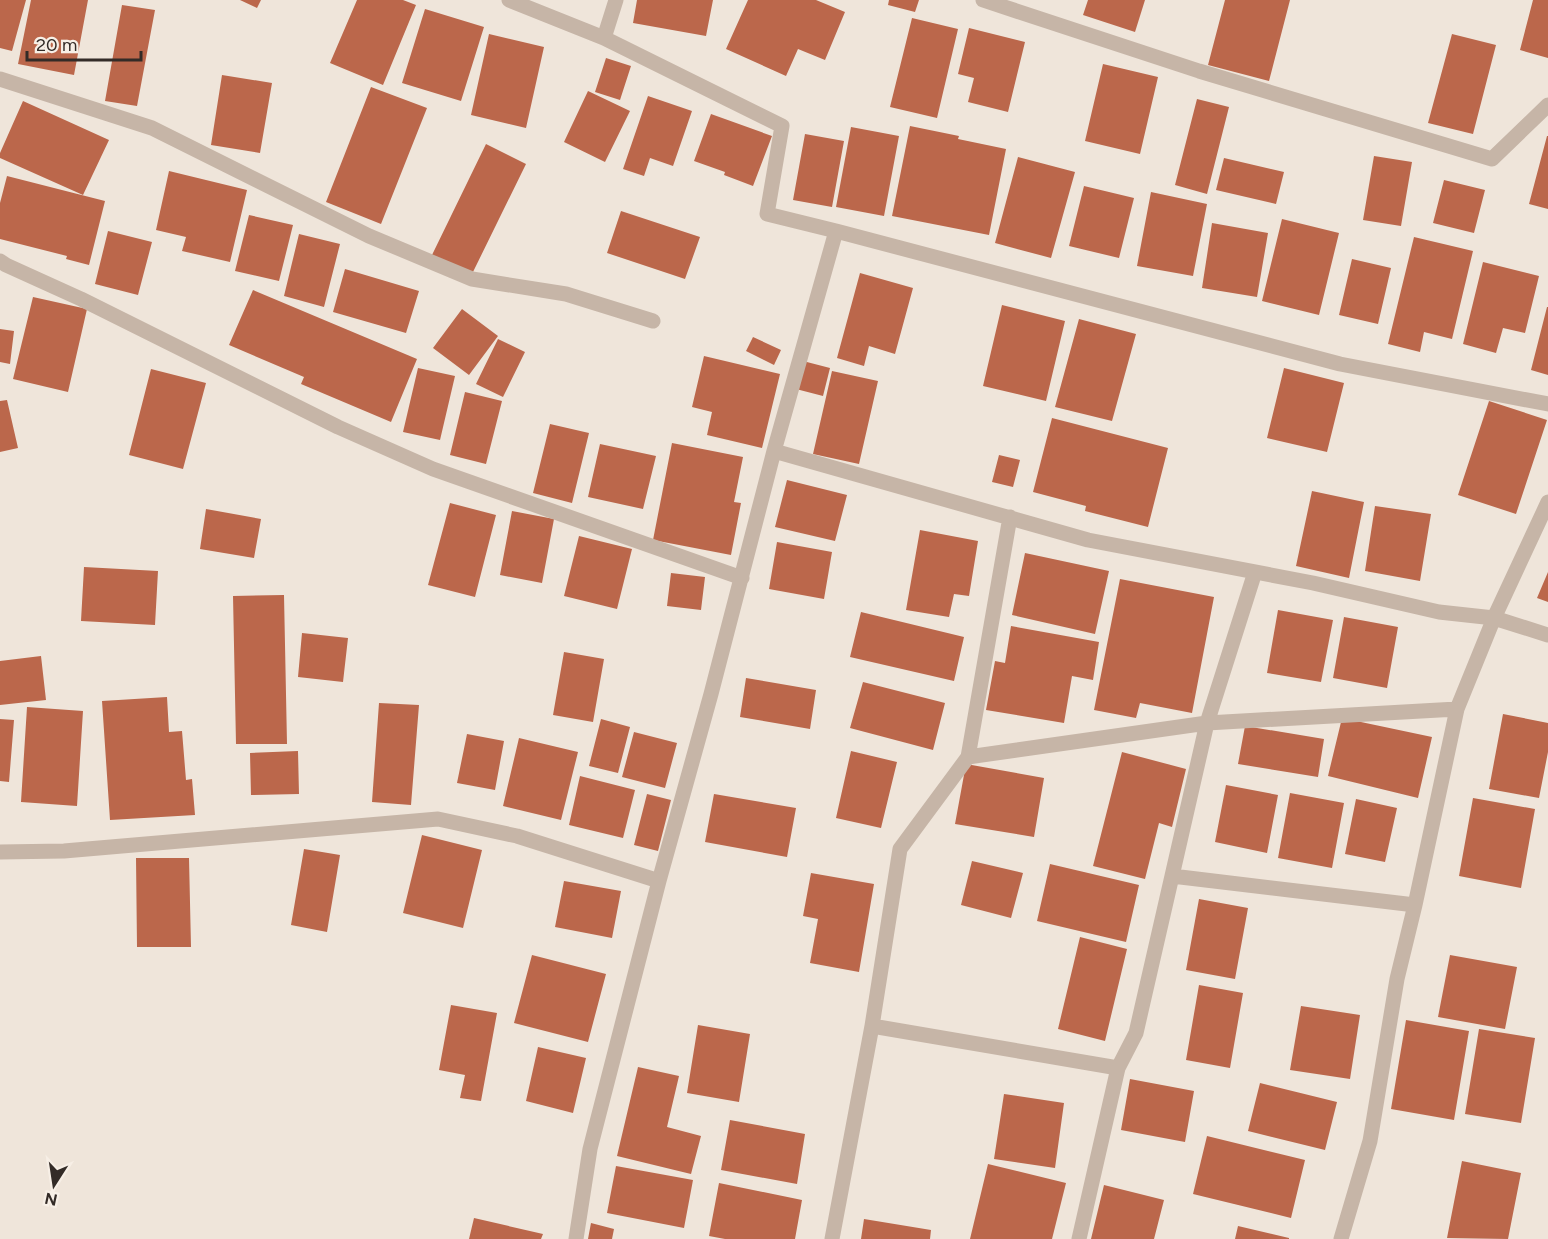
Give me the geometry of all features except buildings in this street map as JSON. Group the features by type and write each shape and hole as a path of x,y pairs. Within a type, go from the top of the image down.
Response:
{"street":[{"path":"509,0 604,38 782,126 767,214 1340,364 1548,404"},
{"path":"604,38 616,0"},
{"path":"983,0 1199,72 1492,159 1548,105"},
{"path":"0,79 152,128 369,236 472,279 566,294 653,321"},
{"path":"576,1239 590,1149 774,451 836,231"},
{"path":"0,261 338,427 433,469 742,578"},
{"path":"774,451 1088,540 1313,583 1439,612 1494,618 1548,635"},
{"path":"1341,1239 1370,1141 1397,979 1457,709 1494,618 1548,502"},
{"path":"832,1239 872,1026 900,849 968,757 1010,517"},
{"path":"1079,1239 1118,1068 1136,1033 1207,723 1255,572"},
{"path":"968,757 1207,723 1457,709"},
{"path":"0,852 64,851 438,819 517,836 659,882"},
{"path":"1172,876 1415,905"},
{"path":"872,1026 1118,1068"}]}
